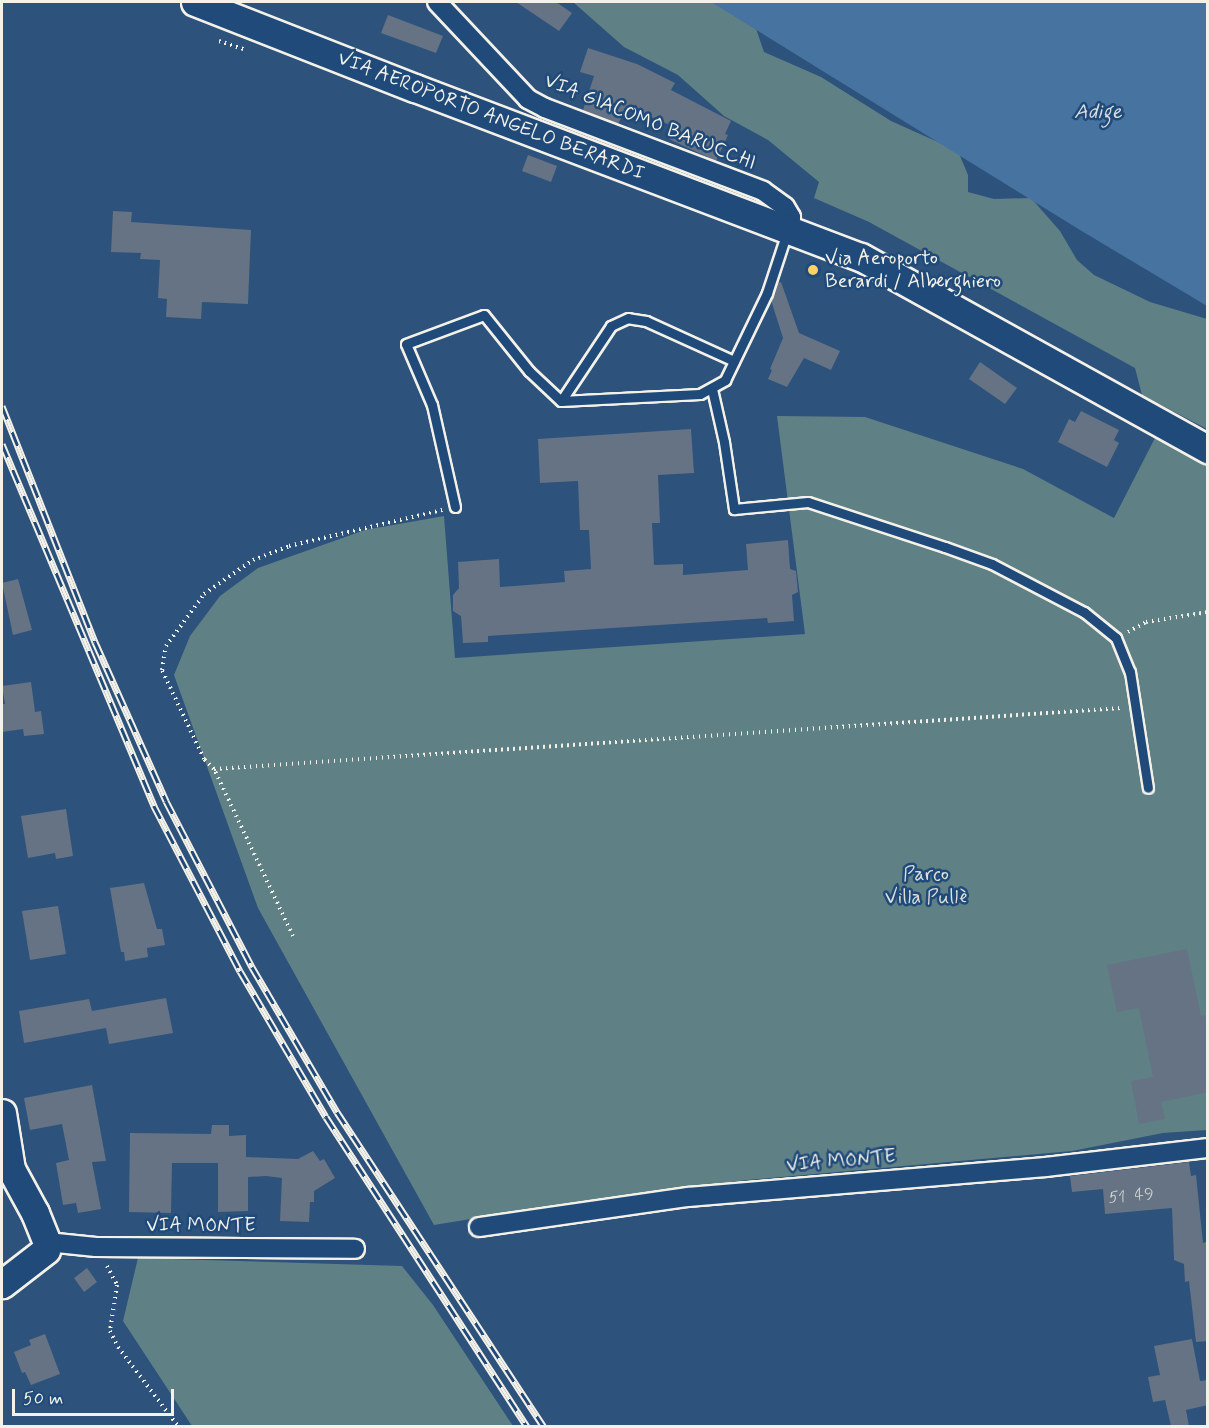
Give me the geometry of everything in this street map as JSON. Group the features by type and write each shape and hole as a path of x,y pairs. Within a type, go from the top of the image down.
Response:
{"street":[{"name":"VIA AEROPORTO ANGELO BERARDI","path":"195,2 861,256 1208,449"},
{"name":"VIA GIACOMO BARUCCHI","path":"437,2 528,99 545,108 763,191 785,207 791,217 788,230"},
{"path":"2,1113 11,1169 35,1213 46,1246 2,1284"},
{"name":"VIA MONTE","path":"479,1227 688,1197 1046,1167 1208,1148"},
{"name":"VIA MONTE","path":"46,1246 355,1249"}],"lane":[{"path":"455,507 432,405 406,344 484,315 529,371 561,402 700,394 725,380 767,293 788,230"},
{"path":"561,402 611,326 628,318 646,321 734,361"},
{"path":"712,389 724,442 734,509 808,502 945,547 992,564 1084,612 1116,638 1130,672 1148,788"}],"path":[{"path":"293,936 214,769 204,759 162,670 166,646 204,594 253,560 289,546 455,507"},
{"path":"1116,638 1146,622 1208,612"},
{"path":"214,769 1135,707"},
{"path":"96,1247 117,1286 110,1331 177,1426"}],"green space":[{"path":"573,2 734,2 750,11 764,52 821,77 891,121 958,151 968,175 968,192 994,199 1031,198 1060,231 1077,260 1094,275 1150,302 1207,319 1207,429 1142,395 1135,368 869,222 814,198 819,182 768,140 724,116 678,75 624,47"},
{"name":"Parco Villa Pullè","path":"777,416 865,417 1023,469 1114,518 1155,438 1207,465 1207,1130 1163,1133 1072,1151 747,1180 575,1202 434,1225 258,908 174,675 190,636 220,596 258,568 365,530 444,516 455,658 805,634"},
{"path":"138,1258 402,1266 433,1305 513,1426 192,1426 123,1321"}],"water":[{"name":"Adige","path":"711,2 1207,2 1207,306 1080,230"}],"building":[{"path":"516,2 556,2 572,13 559,31"},
{"path":"388,15 443,36 436,53 381,33"},
{"path":"588,48 637,64 675,83 671,90 731,121 725,134 728,135 716,161 669,139 675,127 627,107 618,124 583,110 594,76 580,72"},
{"path":"528,155 557,166 551,182 522,171"},
{"path":"113,211 132,212 131,222 251,230 248,304 202,302 201,319 166,317 167,299 158,298 160,260 140,259 141,253 111,252"},
{"path":"781,282 799,333 840,351 831,370 804,358 787,387 768,379 783,338 771,300 777,283"},
{"path":"980,362 1017,388 1005,404 969,379"},
{"path":"1081,411 1119,430 1114,440 1119,443 1107,467 1058,442 1069,419 1075,422"},
{"path":"691,429 694,473 658,475 660,523 652,523 654,565 683,564 683,575 748,570 746,544 788,540 790,569 796,571 798,592 792,595 794,621 768,623 767,618 488,636 488,642 463,643 461,616 453,611 453,595 459,588 458,562 499,559 500,587 565,582 564,571 591,569 589,530 580,530 578,481 540,483 538,439"},
{"path":"18,579 32,630 13,635 2,583"},
{"path":"31,682 35,712 41,711 44,734 24,736 23,729 2,732 2,704 5,704 2,686"},
{"path":"66,809 73,856 56,859 55,853 28,858 21,816"},
{"path":"144,883 157,929 162,929 165,945 147,948 148,957 125,961 124,952 121,952 110,888"},
{"path":"58,906 66,954 30,960 22,911"},
{"path":"1187,949 1201,1016 1205,1015 1208,1028 1208,1092 1161,1102 1165,1119 1139,1124 1131,1081 1153,1077 1139,1008 1117,1012 1107,965"},
{"path":"166,998 173,1033 109,1044 106,1028 24,1043 19,1011 89,999 92,1011"},
{"path":"92,1085 106,1161 92,1162 101,1209 78,1213 76,1203 63,1205 56,1163 69,1160 62,1124 30,1130 24,1098"},
{"path":"212,1125 229,1125 229,1136 246,1135 246,1157 298,1159 313,1151 320,1161 324,1159 335,1178 314,1191 314,1202 310,1202 309,1222 280,1221 282,1178 266,1176 248,1177 248,1211 218,1212 218,1163 172,1163 171,1213 129,1212 130,1133 211,1134"},
{"path":"1189,1162 1191,1176 1196,1175 1203,1243 1206,1242 1208,1254 1208,1341 1196,1342 1189,1281 1185,1282 1184,1264 1174,1260 1172,1208 1105,1214 1103,1189 1072,1192 1070,1176"},
{"path":"87,1268 97,1282 84,1292 74,1278"},
{"path":"45,1334 60,1374 31,1385 25,1372 22,1373 14,1352 31,1345 29,1340"},
{"path":"1192,1339 1200,1381 1208,1380 1208,1405 1186,1410 1189,1426 1171,1426 1165,1400 1153,1402 1148,1377 1160,1375 1154,1346"}],"railway":[{"path":"2,406 95,642 166,801 252,967 337,1112 543,1426"},
{"path":"2,444 154,806 240,971 326,1117 527,1426"}],"place":[{"name":"Via Aeroporto Berardi / Alberghiero","path":"813,270"}]}
